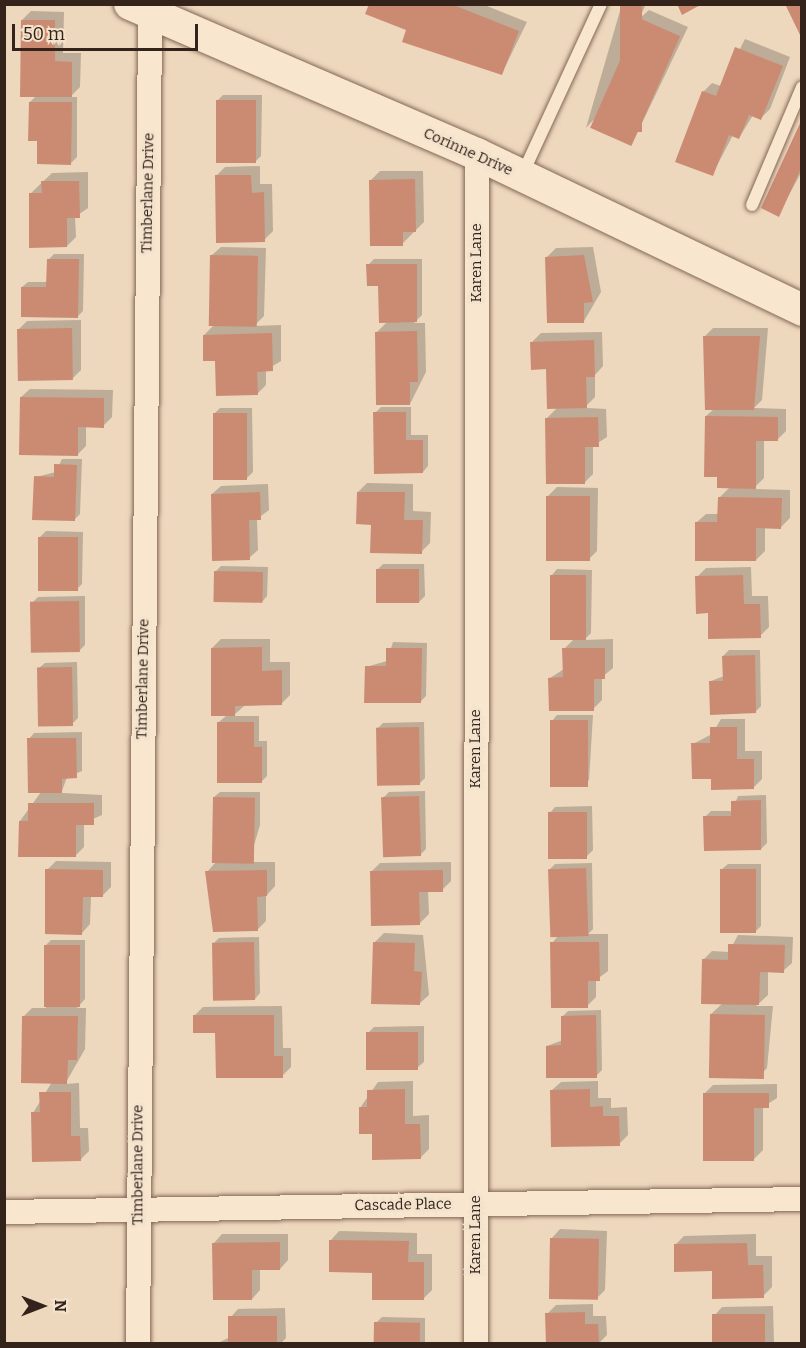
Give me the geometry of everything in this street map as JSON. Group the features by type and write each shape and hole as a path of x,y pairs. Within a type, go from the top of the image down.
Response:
{"street":[{"name":"Corinne Drive","path":"155,11 477,154 801,310"},
{"name":"Timberlane Drive","path":"138,1344 155,11"},
{"name":"Karen Lane","path":"476,1344 477,154"},
{"name":"Cascade Place","path":"4,1212 138,1212 476,1203 801,1199"}],"lane":[{"path":"522,176 601,4"},
{"path":"752,205 801,87"}],"building":[{"path":"369,4 451,4 519,31 502,75 402,42 406,30 365,14"},
{"path":"620,4 642,4 642,132 620,132"},
{"path":"677,4 702,4 682,15"},
{"path":"778,4 802,4 802,39 786,6"},
{"path":"639,18 680,36 631,146 590,128"},
{"path":"21,20 55,20 55,61 72,62 72,97 20,97"},
{"path":"735,47 783,66 761,120 749,115 739,139 729,135 713,176 675,162 702,91 716,96"},
{"path":"216,100 256,100 256,163 216,163"},
{"path":"29,102 72,102 71,165 37,164 37,141 28,141"},
{"path":"802,119 802,166 779,217 761,208"},
{"path":"215,175 251,175 252,193 264,192 265,242 216,243"},
{"path":"415,179 416,232 403,232 403,246 370,246 369,180"},
{"path":"41,181 79,181 80,218 67,218 67,247 29,248 29,193 42,193"},
{"path":"210,255 258,256 257,327 209,326"},
{"path":"584,255 593,302 584,303 584,323 547,323 545,257"},
{"path":"47,259 79,259 78,318 21,317 21,287 46,287"},
{"path":"366,264 417,264 417,322 379,323 378,286 367,286"},
{"path":"72,328 73,380 18,381 17,329"},
{"path":"417,331 418,382 410,382 410,405 376,405 375,332"},
{"path":"272,333 273,371 257,372 258,395 216,396 215,361 203,361 203,335"},
{"path":"703,336 760,336 754,410 705,410"},
{"path":"594,340 595,377 586,377 587,408 547,409 546,369 531,370 530,342"},
{"path":"20,397 104,398 104,428 78,427 78,456 19,455"},
{"path":"373,412 406,412 406,440 423,440 423,473 374,474"},
{"path":"213,413 247,413 247,480 213,480"},
{"path":"705,416 778,417 778,441 756,441 756,489 717,488 717,477 704,477"},
{"path":"598,417 599,447 585,447 585,484 546,484 545,418"},
{"path":"54,464 77,465 75,521 32,520 34,476 54,477"},
{"path":"260,492 261,520 249,520 250,560 212,561 211,494"},
{"path":"357,492 405,492 404,520 423,520 422,554 370,553 371,525 356,524"},
{"path":"546,496 590,496 590,561 546,561"},
{"path":"718,497 782,498 781,529 756,528 756,561 695,561 695,522 717,522"},
{"path":"38,537 78,537 78,591 38,591"},
{"path":"376,569 419,569 419,603 376,603"},
{"path":"214,571 263,572 262,603 213,602"},
{"path":"550,575 586,575 586,640 550,640"},
{"path":"743,575 744,604 760,604 761,638 708,639 708,613 696,614 695,576"},
{"path":"79,601 80,652 31,653 30,602"},
{"path":"262,647 262,671 282,670 282,705 235,706 235,716 211,716 211,648"},
{"path":"386,648 422,648 421,703 364,703 365,666 386,666"},
{"path":"562,648 605,648 605,679 594,679 594,711 549,711 548,678 563,677"},
{"path":"755,655 756,713 710,715 709,681 723,681 722,656"},
{"path":"72,667 73,726 38,727 37,668"},
{"path":"550,720 588,720 588,787 550,787"},
{"path":"217,722 254,722 254,747 262,747 262,783 217,783"},
{"path":"419,727 420,785 377,786 376,728"},
{"path":"710,727 737,727 737,759 754,759 754,789 711,790 711,779 692,779 691,743 710,743"},
{"path":"27,738 76,738 77,778 62,779 62,793 28,793"},
{"path":"419,796 421,856 383,857 381,797"},
{"path":"213,797 255,798 254,864 212,863"},
{"path":"761,800 761,850 704,851 703,816 731,816 731,801"},
{"path":"28,803 94,803 94,825 76,825 76,857 18,857 19,821 28,821"},
{"path":"548,812 587,812 587,859 548,859"},
{"path":"586,868 588,936 550,937 548,869"},
{"path":"45,869 103,870 103,897 83,897 82,935 45,934"},
{"path":"720,869 756,869 756,933 720,933"},
{"path":"267,870 267,896 257,897 258,931 213,932 205,871"},
{"path":"443,870 443,892 419,892 420,925 371,926 370,871"},
{"path":"254,942 255,1000 213,1001 212,943"},
{"path":"373,942 415,943 414,971 422,972 420,1005 371,1004"},
{"path":"550,942 599,942 600,981 588,981 588,1008 551,1008"},
{"path":"728,944 785,945 784,973 760,972 759,1005 701,1004 702,959 728,960"},
{"path":"44,945 80,945 80,1007 44,1007"},
{"path":"710,1014 765,1015 764,1079 709,1078"},
{"path":"193,1015 274,1015 274,1056 283,1056 283,1078 216,1078 215,1033 193,1033"},
{"path":"596,1015 597,1078 546,1078 546,1046 561,1045 561,1016"},
{"path":"22,1016 78,1016 77,1060 68,1060 67,1084 21,1083"},
{"path":"366,1032 418,1032 418,1070 366,1070"},
{"path":"405,1089 405,1124 420,1124 421,1159 372,1160 372,1134 359,1134 359,1107 367,1107 367,1090"},
{"path":"590,1089 590,1107 603,1106 603,1116 619,1116 620,1146 551,1147 550,1090"},
{"path":"39,1092 71,1092 71,1136 80,1136 81,1161 32,1162 31,1112 40,1112"},
{"path":"703,1093 769,1093 769,1108 754,1108 754,1161 703,1161"},
{"path":"550,1238 599,1239 598,1300 549,1299"},
{"path":"329,1240 409,1241 408,1262 424,1262 424,1300 372,1300 372,1273 329,1272"},
{"path":"280,1242 280,1270 252,1270 252,1300 213,1300 212,1243"},
{"path":"747,1243 748,1265 763,1265 764,1298 712,1299 712,1271 674,1272 674,1244"},
{"path":"585,1312 585,1324 598,1324 599,1344 546,1344 545,1313"},
{"path":"712,1314 765,1314 765,1344 712,1344"},
{"path":"228,1316 277,1316 277,1344 228,1344"},
{"path":"374,1322 420,1323 420,1344 374,1344"}]}
